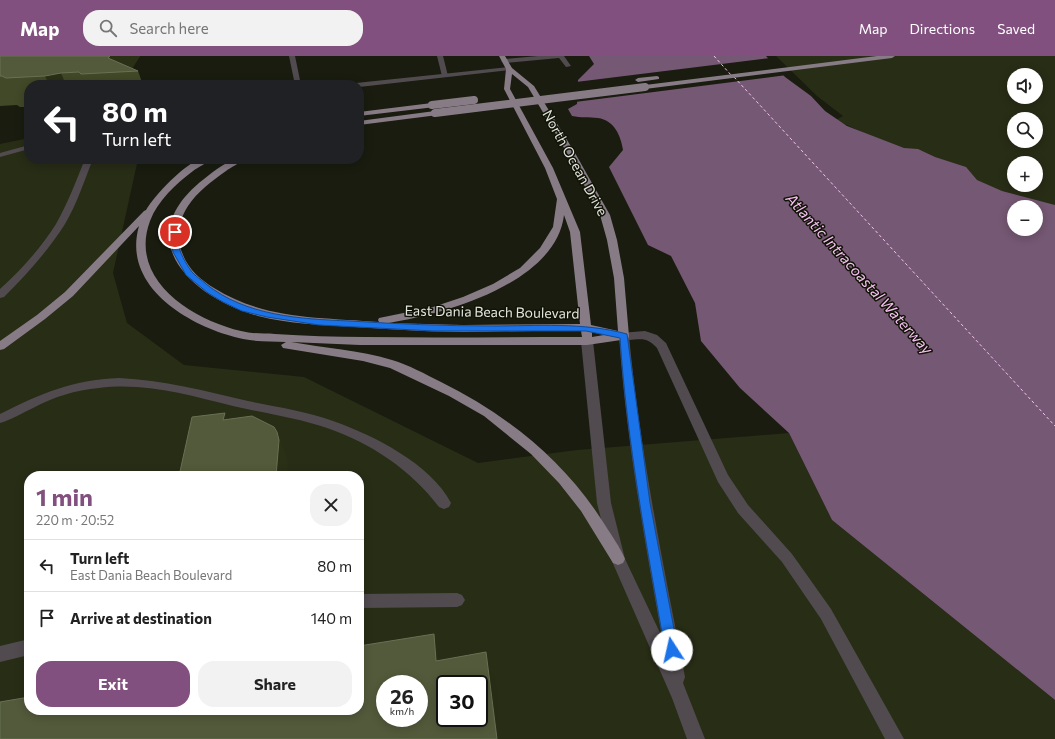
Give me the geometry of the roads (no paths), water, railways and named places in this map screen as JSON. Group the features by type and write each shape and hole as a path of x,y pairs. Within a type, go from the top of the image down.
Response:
{"main road":[{"path":"364,122 892,56"},
{"path":"790,61 805,59"},
{"name":"North Ocean Drive","path":"505,62 507,89 549,168 574,226 577,238 587,335"},
{"name":"North Ocean Drive","path":"505,62 531,86 581,170 605,215 612,240 619,278 624,336"},
{"path":"630,81 668,76"},
{"path":"527,93 543,91"},
{"path":"364,113 479,99"},
{"name":"East Dania Beach Boulevard","path":"199,164 179,178 155,204 144,226 141,244 144,264 152,282 165,297 204,322 243,335 318,340 587,335"},
{"name":"East Dania Beach Boulevard","path":"231,164 204,183 186,202 180,212 174,242 182,263 189,274 211,292 245,309 291,320 319,322 624,336"},
{"path":"344,323 386,319 433,310 476,296 515,275 536,259 550,241 562,209 561,195"},
{"path":"0,346 36,321 69,294 155,204"},
{"path":"243,335 277,343 367,358 390,364 430,381 482,409 523,439 564,478 581,500 618,559"}],"street":[{"path":"292,56 297,80"},
{"path":"440,56 445,76"},
{"path":"364,84 445,76 505,62 560,56 568,66"},
{"path":"0,155 24,149"},
{"path":"0,295 52,236 68,209 87,164"},
{"name":"North Ocean Drive","path":"587,335 604,503 618,559 680,696 696,739"},
{"path":"624,336 649,335 655,338 662,346 723,478 743,509 787,558 826,614 895,739"},
{"name":"North Ocean Drive","path":"624,336 626,368 645,503 680,696"},
{"path":"0,419 52,395 81,386 114,382 180,388 329,424 347,431 400,460 429,483 444,503"},
{"path":"364,601 457,600"},
{"path":"0,654 24,648"}],"water":[{"name":"Atlantic Intracoastal Waterway","path":"589,56 766,56 785,77 811,96 825,111 847,126 904,148 918,149 935,157 966,167 977,180 1002,191 1036,200 1007,200 1007,236 1043,236 1043,202 1055,205 1055,700 832,520 789,433 740,388 701,341 695,303 671,256 648,245 609,167 623,150 616,130 604,119 572,116 568,109 577,104 578,80 594,64"}]}
